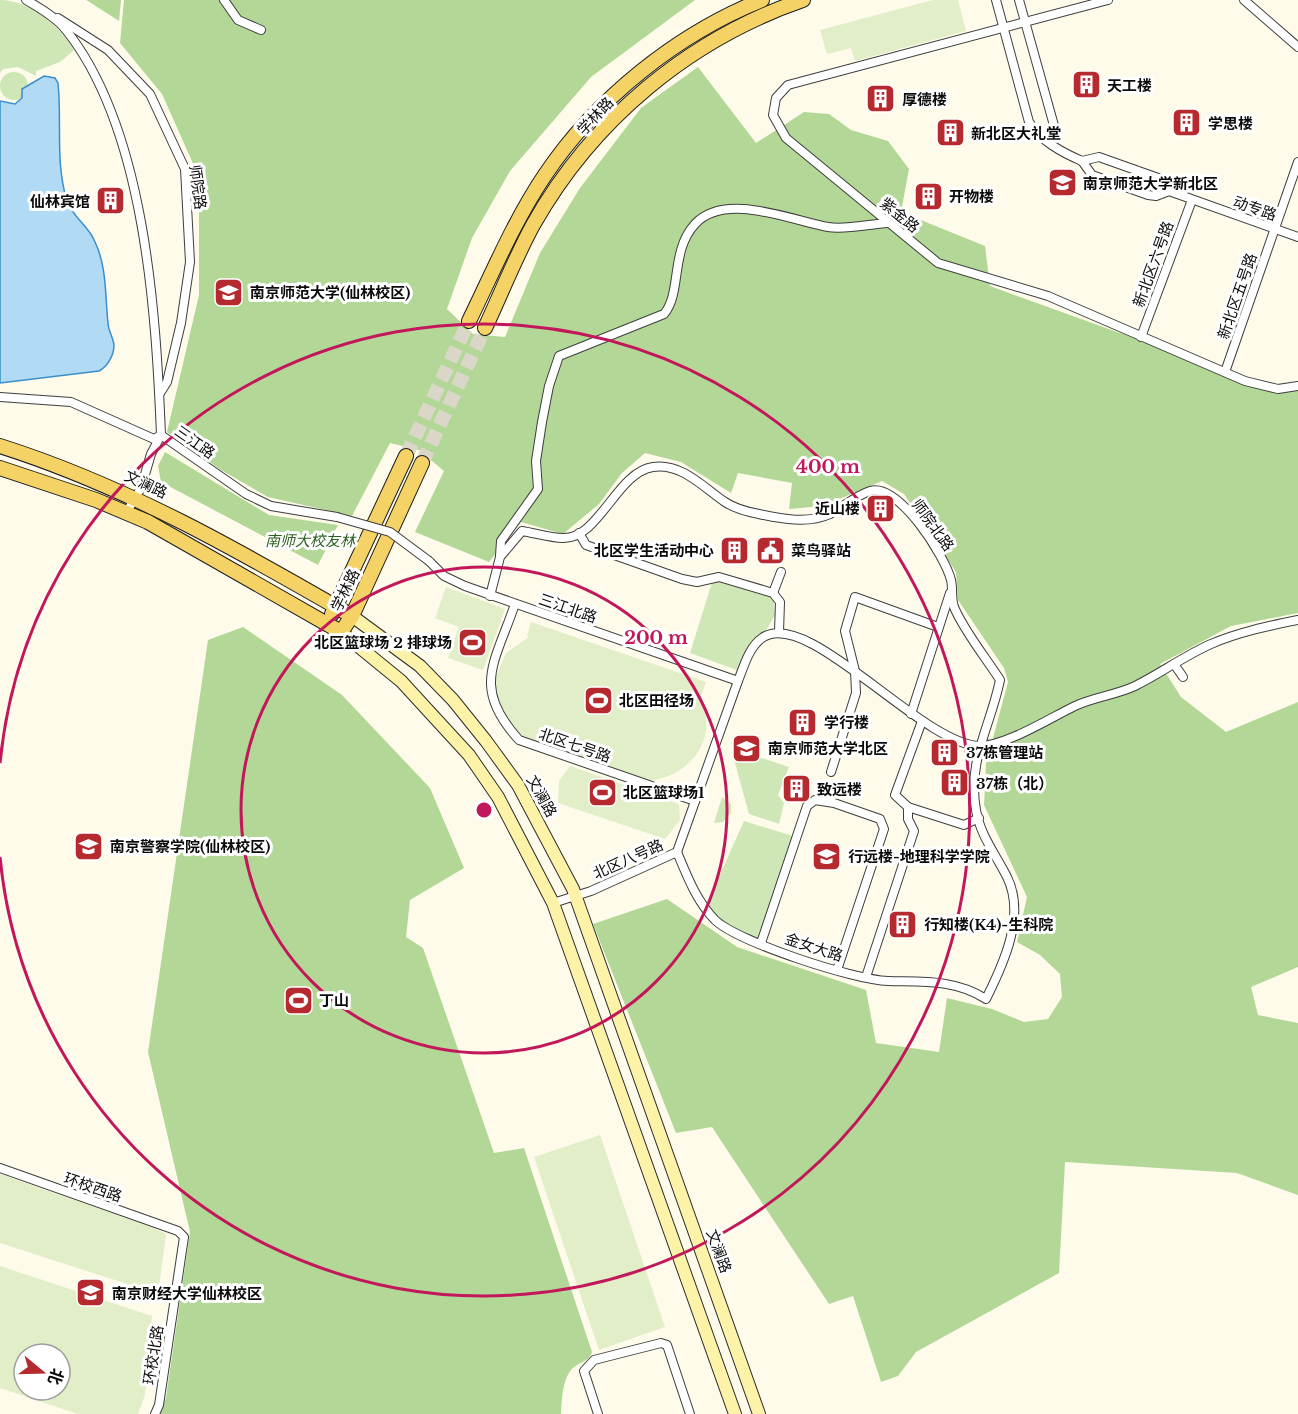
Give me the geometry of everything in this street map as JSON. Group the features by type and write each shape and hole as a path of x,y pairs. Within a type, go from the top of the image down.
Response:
{"main road":[{"name":"学林路","path":"469,321 519,218 545,174 579,132 623,88 665,54 705,27 762,0"},
{"name":"学林路","path":"485,328 532,226 559,183 598,135 634,98 675,64 750,22 803,0"},
{"name":"文澜路","path":"0,446 51,462 191,524 352,616 420,666 453,700 486,741 518,785 575,895 759,1414"},
{"name":"学林路","path":"327,622 406,456"},
{"name":"学林路","path":"341,632 352,616 422,463"},
{"path":"0,468 43,480 148,522 327,622 401,681 469,755 498,797 554,903 735,1414"}],"street":[{"name":"师院路","path":"26,0 38,3 108,50 150,94 185,169 190,261 181,323 167,382 160,394"},
{"path":"224,0 238,20 261,30"},
{"path":"996,0 1029,122 1037,136 1048,140 1061,152 1082,161 1092,175 1148,195 1156,196 1169,191 1161,179 1110,160 1099,157 1082,161"},
{"path":"1019,0 1056,129 1048,140"},
{"name":"紫金路","path":"1108,0 788,86 776,98 773,115 786,138 938,263 1048,296 1141,338 1225,372 1278,390 1298,386"},
{"path":"1244,0 1298,47"},
{"name":"师院路","path":"38,3 65,28 88,63 115,121 128,161 141,221 160,394 161,435 151,454 141,488 126,513"},
{"name":"新北区五号路","path":"1225,372 1298,162"},
{"name":"动专路","path":"1169,191 1298,237"},
{"name":"新北区六号路","path":"1141,338 1192,200"},
{"path":"490,596 500,557 501,541 538,489 536,461 542,422 549,386 559,356 664,314 671,306 682,245 696,223 717,212 755,209 829,227 888,223"},
{"name":"三江路","path":"0,397 71,402 154,439 161,435 246,494 271,506 337,517 390,532"},
{"name":"师院北路","path":"579,533 605,508 626,482 652,467 677,469 727,504 757,514 800,521 828,514 871,491 884,491 898,500 921,525 941,556 952,587 954,606 1000,680 979,746 975,779 979,818 986,839 1008,879 1016,905 1002,960 986,999"},
{"path":"500,557 522,531 564,539 579,533 586,545 682,579 697,582 719,577 773,592 780,602 779,632"},
{"name":"三江北路","path":"390,532 429,561 444,576 490,596 738,681"},
{"path":"773,592 781,572"},
{"path":"910,714 952,587"},
{"path":"831,772 856,693 855,671 845,631 855,597 938,627"},
{"name":"北区七号路","path":"515,604 489,681 491,700 503,723 519,740 695,801"},
{"path":"677,852 738,681 752,649 763,637 779,632 822,648 910,714 945,735 979,746 1000,742 1087,701 1133,687 1210,645 1243,632 1298,620"},
{"path":"1174,664 1183,677"},
{"path":"922,721 895,795 908,807 964,825 979,818"},
{"path":"761,943 807,806 815,800 843,806 880,819 884,829 837,970"},
{"path":"866,977 914,831 908,819 908,807"},
{"name":"北区八号路","path":"554,903 591,891 677,852"},
{"name":"金女大路","path":"677,852 690,884 716,921 731,932 837,970 885,981 936,982 967,989 986,999"},
{"name":"环校西路","path":"0,1168 178,1231"},
{"name":"环校北路","path":"154,1414 159,1405 184,1237 178,1231"},
{"path":"598,1414 584,1371 594,1360 661,1344 668,1345 690,1414"}],"green space":[{"path":"0,0 22,4 33,9 61,32 74,50 60,62 36,71 36,76 18,67 3,69 0,73"},
{"path":"86,0 121,0 119,21 88,1"},
{"path":"124,0 695,0 591,77 510,171 472,238 447,309 473,334 505,337 540,253 580,188 641,108 698,67 756,143 804,112 829,114 851,130 888,141 909,169 901,212 985,246 990,286 1280,391 1298,388 1298,613 1231,626 1160,664 1181,697 1226,732 1298,702 1298,967 1251,987 1258,1015 1298,1023 1298,1195 1237,1173 1065,1162 1059,1273 916,1352 898,1376 881,1382 853,1296 829,1304 712,1127 676,1133 593,924 667,899 737,947 866,990 876,1043 939,1052 947,998 992,1009 1024,1022 1048,1019 1062,997 1060,974 1040,955 1017,942 1027,897 984,805 986,764 1008,682 1004,668 958,600 956,572 904,494 882,481 823,506 789,509 792,483 738,473 731,493 681,462 645,453 622,473 599,504 563,534 521,522 489,562 415,532 444,471 419,450 390,443 352,516 268,497 221,470 167,432 199,295 199,177 162,94 120,43"},
{"path":"933,0 958,0 966,31 855,61 851,48 827,54 820,30"},
{"path":"14,72 24,76 28,86 24,96 14,100 4,96 0,86 4,76"},
{"name":"南师大校友林","path":"165,452 269,515 338,525 318,565 161,482 158,466"},
{"path":"713,579 773,593 775,615 742,672 690,653"},
{"name":"北区篮球场 2 排球场","path":"446,587 505,609 483,670 448,658 459,627 435,618"},
{"name":"北区田径场","path":"531,622 706,682 701,696 698,696 705,712 706,727 704,741 697,754 675,773 660,779 644,781 518,737 499,712 494,682 506,653 529,637 527,636"},
{"name":"丁山","path":"243,627 342,695 430,788 464,868 410,900 406,937 423,948 494,1153 524,1148 592,1352 587,1360 570,1371 567,1377 563,1389 561,1414 159,1414 166,1398 190,1232 148,1052 208,640"},
{"path":"738,750 789,767 778,795 784,803 779,824 749,814 735,763"},
{"name":"北区篮球场1","path":"570,766 679,804 680,820 665,839 558,803 559,781"},
{"path":"722,797 731,804 731,813 723,822 714,823"},
{"path":"744,821 796,837 761,943 731,932 705,908"},
{"path":"600,1135 665,1327 599,1350 534,1157"},
{"path":"0,1174 152,1227 166,1234 158,1294 0,1243"},
{"path":"0,1266 152,1316 145,1395 138,1414 78,1414 42,1402 72,1402 72,1342 12,1342 12,1392 0,1388"}],"water":[{"path":"44,76 55,78 58,83 63,186 70,207 89,231 99,252 104,271 108,326 114,349 108,363 99,371 0,383 0,101 15,104 22,98 22,89"}],"tunnel":[{"path":"406,456 469,321"},
{"path":"422,463 485,328"}],"place":[{"name":"天工楼","path":"1086,85"},
{"name":"厚德楼","path":"881,99"},
{"name":"学思楼","path":"1187,123"},
{"name":"新北区大礼堂","path":"950,133"},
{"name":"南京师范大学新北区","path":"1062,183"},
{"name":"开物楼","path":"928,196"},
{"name":"仙林宾馆","path":"111,201"},
{"name":"南京师范大学(仙林校区)","path":"229,292"},
{"name":"近山楼","path":"881,508"},
{"name":"北区学生活动中心","path":"735,550"},
{"name":"菜鸟驿站","path":"770,550"},
{"name":"北区篮球场 2 排球场","path":"473,642"},
{"name":"北区田径场","path":"598,700"},
{"name":"学行楼","path":"803,722"},
{"name":"南京师范大学北区","path":"747,748"},
{"name":"37栋管理站","path":"945,752"},
{"name":"37栋（北）","path":"955,783"},
{"name":"致远楼","path":"796,789"},
{"name":"北区篮球场1","path":"602,792"},
{"name":"南京警察学院(仙林校区)","path":"89,846"},
{"name":"行远楼-地理科学学院","path":"827,856"},
{"name":"行知楼(K4)-生科院","path":"903,924"},
{"name":"丁山","path":"298,1000"},
{"name":"南京财经大学仙林校区","path":"91,1293"}]}
